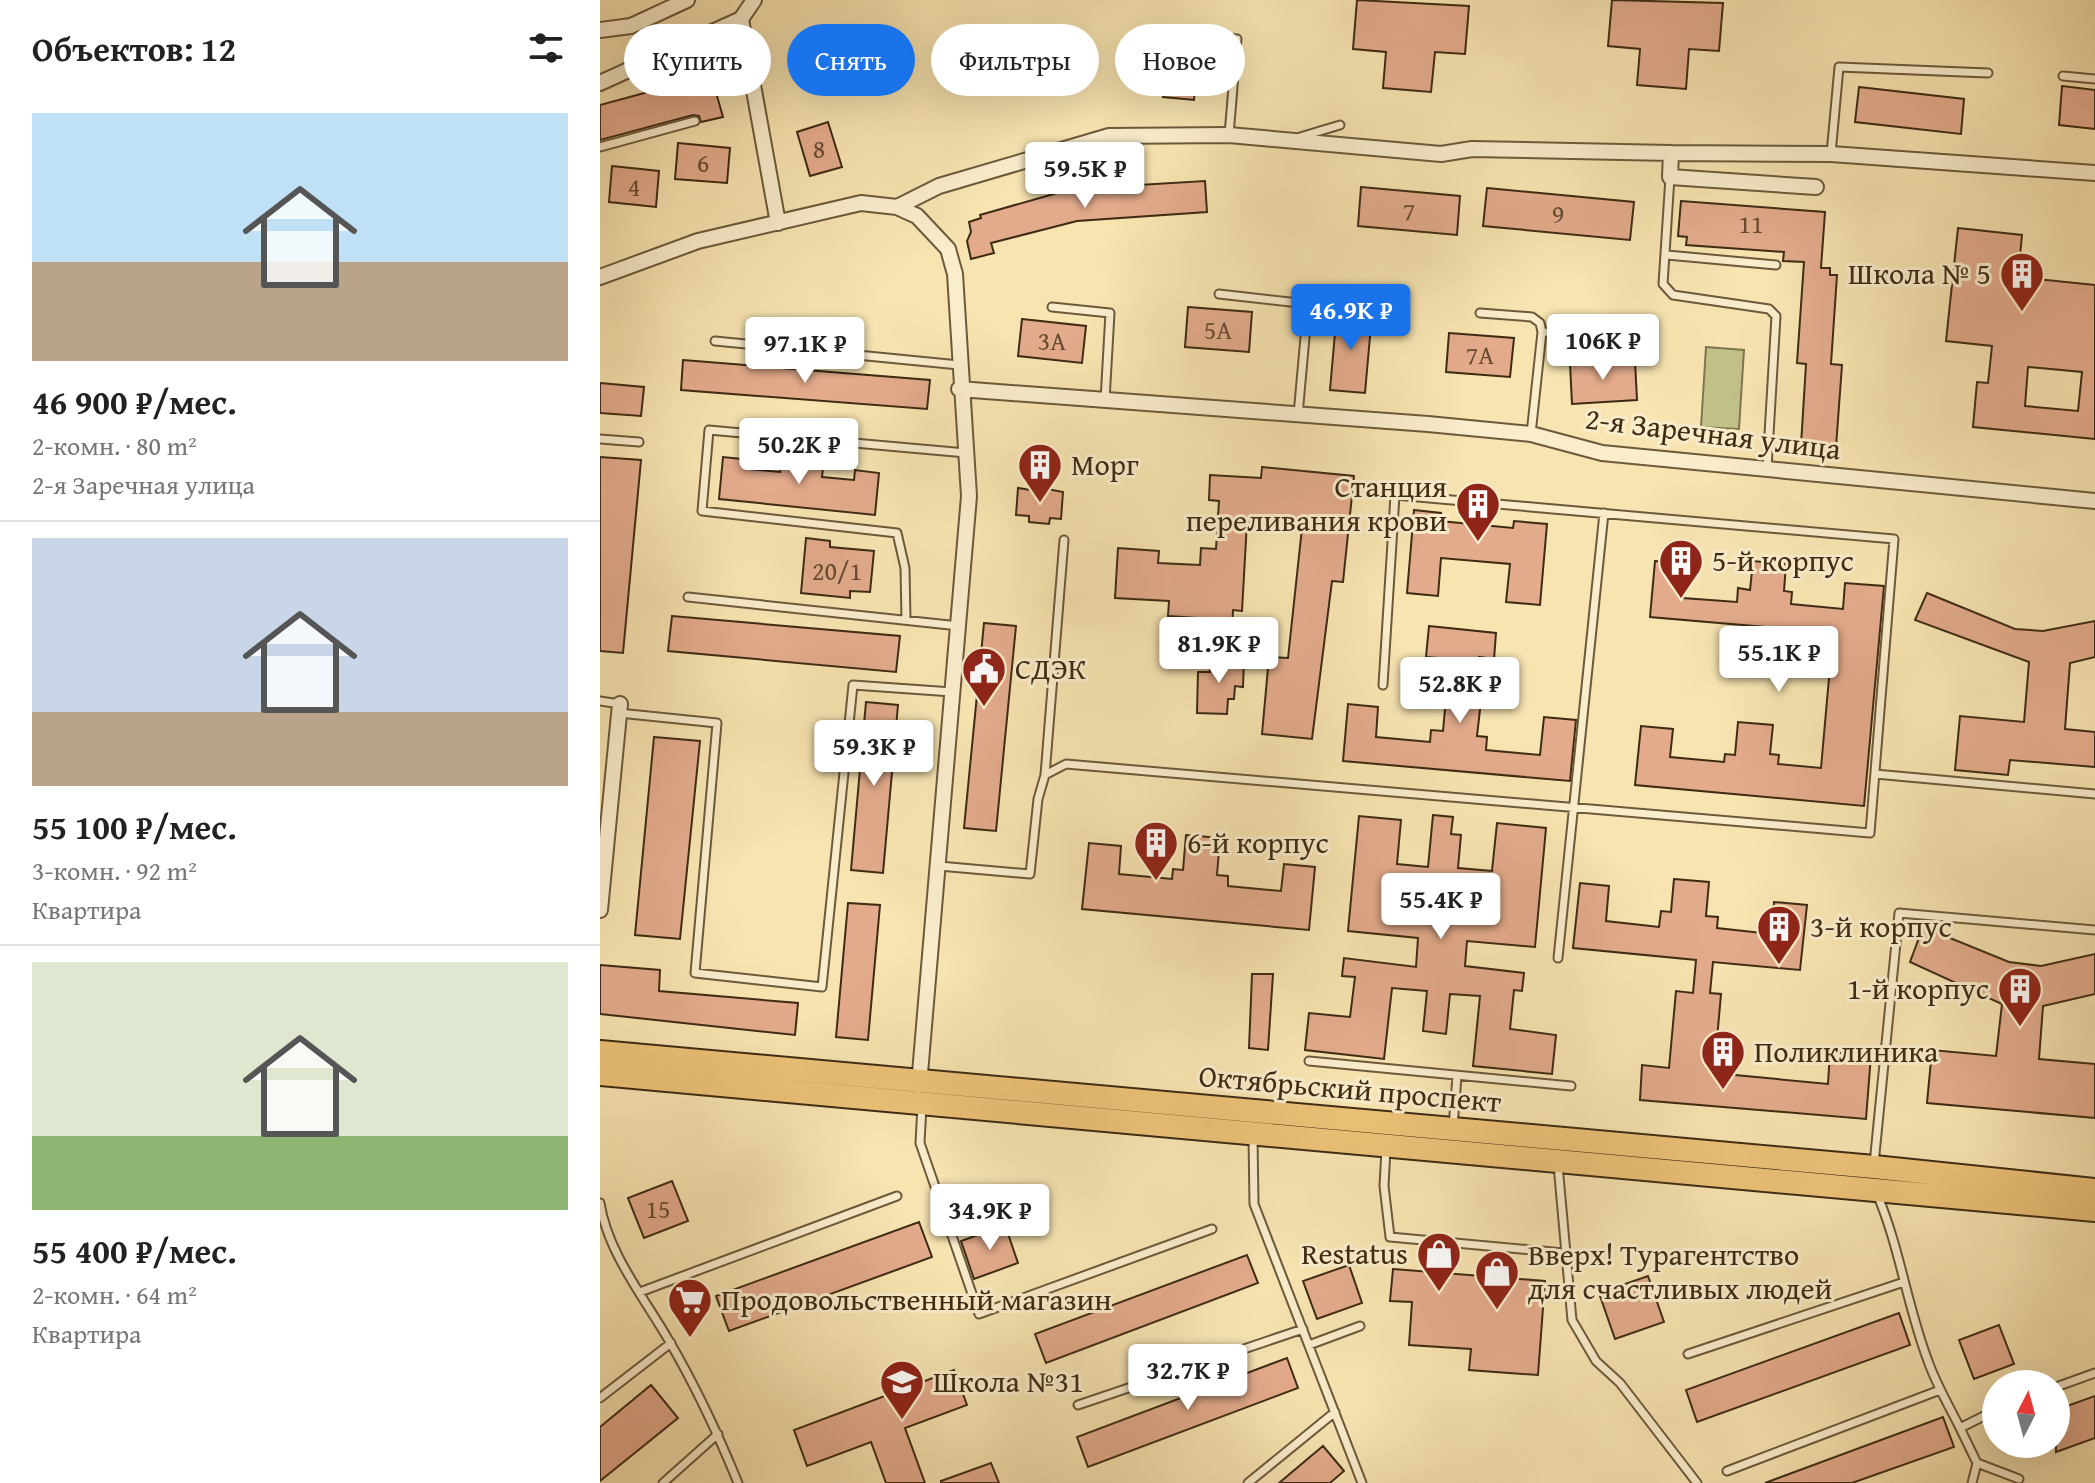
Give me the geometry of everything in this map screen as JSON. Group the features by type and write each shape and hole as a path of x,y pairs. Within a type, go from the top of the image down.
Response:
{"main road":[{"name":"Октябрьский проспект","path":"600,1052 1874,1167 2095,1190"},
{"name":"Октябрьский проспект","path":"600,1074 2095,1210"}],"street":[{"path":"600,30 631,26 687,0"},
{"path":"600,83 741,19 754,0"},
{"path":"741,19 778,223"},
{"path":"897,207 939,186 1109,136 1229,135 1441,154 1472,149 1831,154 2095,173"},
{"path":"1671,153 1670,177 1816,187"},
{"path":"600,277 698,241 861,203 897,207 917,216 948,249 955,274 959,389 969,453 959,626 919,1081 920,1104"},
{"name":"2-я Заречная улица","path":"959,389 1531,434 1602,453 2095,501"},
{"path":"600,910 619,708"}],"lane":[{"path":"1831,154 1839,67 1988,73"},
{"path":"2063,76 2095,79"},
{"path":"1229,135 1232,96"},
{"path":"600,147 695,121"},
{"path":"1290,140 1340,125"},
{"path":"1670,177 1663,284 1673,295 1769,309 1776,316 1767,468"},
{"path":"1667,255 1776,265"},
{"path":"1219,294 1308,304 1298,415"},
{"path":"1052,307 1110,313 1105,400"},
{"path":"1480,313 1532,317 1540,323 1542,332 1531,434"},
{"path":"1542,332 1622,335"},
{"path":"715,341 959,365"},
{"path":"906,620 905,568 897,533 702,511 709,430 969,453"},
{"path":"600,439 639,442"},
{"path":"1045,775 1066,764 1870,833 1894,539 1395,495 1383,685"},
{"path":"1558,958 1604,513"},
{"path":"939,866 1030,874 1038,799 1045,775 1064,540"},
{"path":"688,597 959,626"},
{"path":"600,701 619,708 717,723 695,973 822,987 853,685 954,692"},
{"path":"1875,774 2095,794"},
{"path":"1874,1167 1899,913 2095,930"},
{"path":"1309,1061 1571,1086"},
{"path":"1452,1129 1457,1076"},
{"path":"920,1104 920,1143 979,1314 1212,1229"},
{"path":"1253,1135 1254,1204 1362,1483"},
{"path":"1386,1147 1384,1186 1390,1237 1564,1253"},
{"path":"1558,1162 1572,1320 1596,1361 1620,1383 1697,1483"},
{"path":"1876,1191 1894,1232 1904,1282 1940,1390 1977,1463 1972,1483"},
{"path":"640,1292 897,1196"},
{"path":"600,1203 618,1256 671,1343 718,1434 738,1483"},
{"path":"1688,1354 1904,1282"},
{"path":"1309,1345 1360,1326"},
{"path":"1078,1405 1303,1329"},
{"path":"600,1398 671,1343"},
{"path":"2070,1382 2095,1373"},
{"path":"1727,1471 1940,1390"},
{"path":"1248,1483 1335,1412"},
{"path":"1960,1428 1982,1417"},
{"path":"663,1483 718,1434"},
{"path":"1977,1463 2019,1479"}],"green space":[{"path":"1706,347 1744,350 1739,429 1701,427"}],"building":[{"path":"1357,0 1469,6 1465,54 1435,52 1431,92 1383,88 1386,52 1353,49"},
{"path":"1612,0 1723,3 1719,51 1689,49 1686,89 1637,85 1640,49 1608,46"},
{"path":"2062,86 2095,90 2095,129 2059,125"},
{"path":"1859,87 1964,99 1961,134 1855,122"},
{"path":"633,96 717,96 723,117 701,122 699,116 693,115 600,140 600,105"},
{"path":"1163,96 1194,96 1194,100"},
{"path":"828,122 842,167 810,176 797,132"},
{"path":"678,143 730,148 727,183 675,179"},
{"path":"612,166 659,171 656,207 609,202"},
{"path":"1205,181 1207,212 1077,221 991,243 994,253 971,259 967,241 971,232 969,222 981,218 980,215 1071,189"},
{"path":"1361,187 1460,196 1457,235 1358,226"},
{"path":"1487,188 1634,202 1630,240 1483,226"},
{"path":"1681,201 1825,212 1821,268 1830,268 1830,275 1837,275 1831,364 1842,365 1836,447 1801,445 1806,364 1797,363 1804,262 1783,261 1784,252 1686,245 1687,237 1678,236"},
{"name":"Школа № 5","path":"1958,228 2022,235 2018,277 2095,285 2095,439 1973,427 1977,382 1988,383 1992,346 1946,341","holes":["2028,367 2082,372 2078,411 2025,406"]},
{"path":"1188,307 1252,312 1249,352 1185,347"},
{"path":"1337,310 1372,314 1365,393 1330,390"},
{"path":"1022,319 1086,326 1082,363 1018,356"},
{"path":"1449,333 1514,338 1510,377 1446,372"},
{"path":"683,360 930,380 927,409 681,390"},
{"path":"1635,361 1637,400 1572,404 1570,364"},
{"path":"600,383 644,387 641,416 600,413"},
{"path":"782,456 824,460 822,477 854,480 855,470 879,473 875,515 719,499 723,457 751,460 750,469 780,472"},
{"path":"600,457 641,460 623,653 600,651"},
{"path":"1262,467 1354,476 1343,582 1332,581 1312,739 1262,734 1269,657 1288,658 1302,528 1247,522 1242,611 1233,610 1232,631 1195,628 1196,618 1168,616 1169,601 1115,598 1118,548 1159,551 1158,563 1200,565 1201,548 1216,549 1219,501 1209,500 1210,475 1261,478"},
{"name":"Морг","path":"1032,486 1063,492 1061,519 1050,518 1049,524 1029,522 1029,516 1016,515 1018,488 1031,490"},
{"name":"Станция переливания крови","path":"1414,510 1441,513 1440,521 1513,528 1514,521 1547,524 1540,605 1506,602 1510,564 1441,558 1438,596 1407,593"},
{"path":"806,538 830,541 830,547 874,551 870,592 850,591 850,598 801,593"},
{"path":"1655,561 1686,563 1683,598 1737,602 1738,588 1750,590 1753,561 1786,564 1784,591 1792,592 1791,604 1843,609 1845,583 1884,586 1864,806 1635,785 1641,726 1673,729 1670,757 1724,762 1725,754 1735,755 1738,722 1773,725 1770,754 1779,755 1778,764 1821,768 1833,633 1650,617"},
{"path":"1927,593 2015,629 2043,631 2095,621 2095,657 2070,663 2065,729 2095,732 2095,767 2010,760 2008,775 1955,770 1960,716 2024,722 2029,662 1915,620"},
{"path":"672,616 900,636 896,672 668,651"},
{"path":"984,623 1016,626 996,831 964,828"},
{"path":"1429,626 1496,633 1494,659 1479,657 1475,700 1481,701 1477,736 1487,737 1486,750 1540,755 1544,717 1576,720 1570,781 1343,761 1348,704 1378,707 1376,737 1430,742 1431,730 1443,731 1446,698 1456,699 1460,660 1426,657"},
{"path":"1210,657 1244,658 1243,687 1235,686 1234,699 1228,699 1227,714 1197,713 1198,672 1210,672"},
{"path":"866,702 898,705 883,873 851,870"},
{"path":"654,737 700,741 680,939 635,935"},
{"path":"1433,815 1453,817 1451,834 1461,835 1458,868 1492,871 1497,823 1546,828 1535,947 1467,941 1465,966 1524,973 1522,991 1514,990 1510,1029 1556,1035 1552,1074 1473,1066 1480,996 1450,994 1446,1034 1423,1031 1427,991 1392,988 1384,1059 1305,1050 1309,1013 1350,1017 1355,977 1342,976 1344,958 1416,967 1418,938 1348,931 1359,816 1401,820 1397,864 1428,867"},
{"name":"6-й корпус","path":"1186,835 1220,838 1217,875 1228,876 1228,886 1281,891 1284,864 1315,867 1309,930 1082,909 1089,843 1121,846 1119,874 1172,879 1173,869 1183,870"},
{"name":"3-й корпус","path":"1674,879 1709,882 1706,916 1718,917 1717,928 1771,934 1774,902 1807,905 1800,970 1713,962 1710,993 1721,994 1714,1073 1828,1084 1830,1052 1871,1055 1866,1119 1640,1100 1642,1065 1669,1068 1676,991 1693,993 1696,960 1573,948 1580,883 1609,886 1606,921 1659,927 1661,911 1671,912"},
{"path":"848,903 880,905 868,1040 836,1037"},
{"name":"1-й корпус","path":"1923,927 2009,962 2041,966 2095,954 2095,994 2043,1006 2039,1059 2095,1064 2095,1118 1927,1103 1932,1050 1996,1056 2002,1004 1910,962"},
{"path":"600,965 660,970 659,991 798,1003 795,1035 600,1014"},
{"path":"1252,974 1273,974 1268,1050 1249,1048"},
{"path":"672,1181 688,1221 644,1238 628,1198"},
{"path":"919,1222 932,1257 729,1331 716,1296"},
{"path":"1005,1225 1018,1263 974,1279 961,1241"},
{"path":"1247,1255 1258,1283 1046,1363 1035,1334"},
{"path":"1349,1265 1362,1303 1317,1319 1303,1281"},
{"path":"1393,1269 1545,1281 1538,1375 1469,1370 1471,1349 1409,1345 1412,1302 1390,1301"},
{"path":"1648,1276 1664,1322 1615,1339 1599,1293"},
{"path":"1899,1313 1910,1345 1697,1422 1686,1390"},
{"path":"1999,1325 2014,1364 1998,1370 1982,1370 1982,1376 1974,1379 1959,1340"},
{"path":"1287,1358 1298,1388 1088,1467 1077,1437"},
{"path":"954,1370 967,1405 905,1428 925,1483 886,1483 871,1442 807,1466 794,1430"},
{"path":"651,1385 678,1418 600,1481 600,1427"},
{"path":"2095,1396 2095,1438 2070,1447 2070,1405"},
{"path":"1943,1417 1954,1447 1852,1483 1765,1483"},
{"path":"1323,1446 1344,1471 1330,1483 1279,1483"},
{"path":"991,1463 999,1483 941,1483 941,1481"}],"place":[{"name":"Школа № 5","path":"2022,313"},
{"name":"Морг","path":"1040,504"},
{"name":"Станция переливания крови","path":"1478,543"},
{"name":"5-й корпус","path":"1681,600"},
{"name":"СДЭК","path":"984,708"},
{"name":"6-й корпус","path":"1156,882"},
{"name":"3-й корпус","path":"1779,966"},
{"name":"1-й корпус","path":"2020,1028"},
{"name":"Поликлиника","path":"1723,1091"},
{"name":"Restatus","path":"1439,1293"},
{"name":"Вверх! Турагентство для счастливых людей","path":"1497,1311"},
{"name":"Продовольственный магазин","path":"690,1339"},
{"name":"Школа №31","path":"902,1421"}]}
